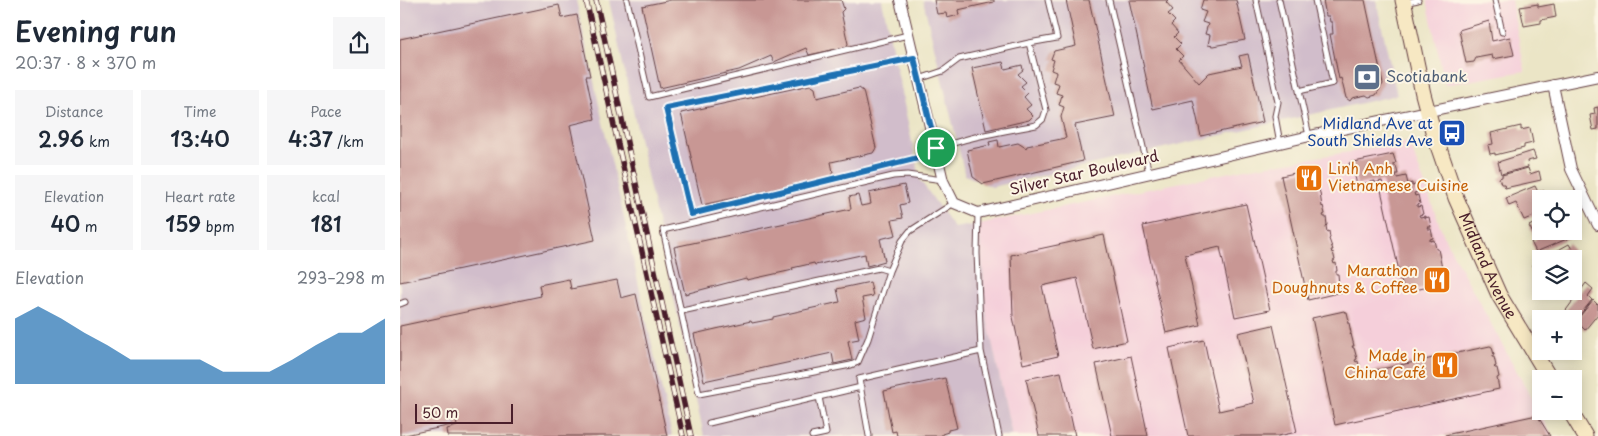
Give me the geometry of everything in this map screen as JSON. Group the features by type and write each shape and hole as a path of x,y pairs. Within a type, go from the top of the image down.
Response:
{"main road":[{"name":"Midland Avenue","path":"1408,1 1428,112 1456,198 1499,295 1545,370"},
{"path":"1575,420 1585,436"}],"street":[{"path":"900,0 943,180 954,203 978,213"},
{"name":"Silver Star Boulevard","path":"978,213 1310,136 1598,76"},
{"path":"1553,85 1571,169 1598,225"}],"lane":[{"path":"627,0 649,97 909,35"},
{"path":"919,79 943,72 959,59 1057,38 1048,0"},
{"path":"1110,0 1149,173"},
{"path":"1256,0 1278,102 1275,116 1280,143"},
{"path":"1279,0 1310,136"},
{"path":"1299,91 1333,83 1314,0"},
{"path":"1495,0 1502,32"},
{"path":"914,58 666,108 691,214 918,158 936,148 968,139 1036,125 1043,119 1046,110 1029,43"},
{"path":"943,180 907,175 893,176 663,230 699,394 851,365 858,362 868,339 889,271 902,241 910,231 954,203"},
{"path":"978,213 977,253 981,351 999,436"},
{"path":"682,311 879,268 889,271"},
{"path":"869,436 859,379 981,351"},
{"path":"709,423 861,387"},
{"path":"812,436 826,433 819,397"}],"shaded area":[{"path":"400,0 576,0 672,436 400,436"},
{"path":"609,0 882,0 920,180 954,228 979,224 987,318 1012,436 704,436"},
{"path":"923,0 1376,0 1397,95 992,187 965,175"},
{"path":"1427,0 1511,0 1525,71 1445,85"},
{"path":"1409,142 1445,239 1532,399 1532,420 1543,420 1552,436 1012,436 987,318 979,224 1245,169"}],"building":[{"path":"671,0 841,0 844,9 841,12 848,44 846,47 809,55 806,48 774,62 771,56 739,70 660,88 642,6"},
{"path":"934,0 994,0 994,2 958,10 959,15 947,18 946,13 937,14"},
{"path":"1066,0 1089,0 1115,117 1075,125 1083,161 983,184 973,177 967,150 990,145 989,142 998,140 999,147 1018,143 1026,148 1027,146 1066,138 1061,117 1064,107 1059,105 1062,95 1056,93 1059,84 1053,82 1056,72 1051,70 1054,60 1051,59 1054,51 1076,46"},
{"path":"1129,0 1168,0 1166,2 1173,10 1168,14 1175,21 1171,25 1178,33 1174,37 1181,44 1176,49 1183,56 1179,60 1199,83 1209,73 1242,66 1239,56 1248,54 1263,122 1201,136 1193,100 1153,109"},
{"path":"1203,0 1236,0 1245,40 1213,46 1208,45 1210,35 1205,34 1208,24 1202,22 1206,12 1200,10"},
{"path":"1323,0 1365,0 1383,84 1376,95 1352,98 1350,101 1346,98 1341,78 1339,79 1330,34 1333,34 1332,22 1330,22 1329,16 1326,16"},
{"path":"1538,4 1538,7 1554,4 1556,17 1541,20 1541,23 1524,26 1520,7"},
{"path":"559,5 562,18 577,15 590,76 586,76 595,119 570,125 595,240 400,282 400,39"},
{"path":"1489,21 1492,41 1510,37 1514,55 1493,59 1492,55 1476,58 1474,62 1466,63 1459,30"},
{"path":"1003,62 1005,69 1022,65 1023,70 1018,74 1026,82 1021,86 1028,93 1024,97 1031,105 1026,109 1033,116 1029,120 986,130 972,68"},
{"path":"810,85 815,88 817,98 859,88 863,91 876,148 873,153 831,162 833,172 830,177 702,205 681,113"},
{"path":"1598,107 1598,129 1593,130 1590,115 1595,114 1594,108"},
{"path":"1521,126 1521,130 1530,128 1533,143 1524,145 1524,148 1495,155 1495,153 1490,154 1488,145 1493,144 1491,133"},
{"path":"1533,151 1536,159 1527,161 1528,167 1501,174 1498,162"},
{"path":"1393,154 1396,163 1394,166 1396,166 1398,174 1396,174 1397,178 1406,176 1408,184 1416,185 1418,192 1414,193 1415,196 1418,195 1420,204 1417,207 1421,206 1423,214 1419,215 1420,217 1425,216 1425,218 1429,217 1431,227 1427,227 1431,229 1433,238 1430,241 1434,240 1436,249 1438,249 1445,283 1407,292 1406,289 1403,289 1381,190 1384,189 1382,181 1357,185 1354,172 1352,173 1349,163"},
{"path":"1528,168 1530,174 1539,171 1541,180 1505,188 1504,184 1501,184 1499,178 1502,175"},
{"path":"1313,169 1325,214 1323,215 1326,217 1327,232 1329,231 1329,239 1333,250 1331,250 1335,260 1333,261 1334,264 1336,263 1336,274 1338,274 1342,292 1308,300 1281,176"},
{"path":"904,185 908,203 900,205 903,218 892,220 896,235 880,239 885,261 867,266 865,254 815,265 814,263 792,268 793,270 747,280 746,278 685,294 674,247 851,209 849,197 858,195 861,206 871,204 869,193"},
{"path":"1535,186 1537,190 1532,190 1532,217 1524,220 1516,203 1509,206 1506,198"},
{"path":"1246,204 1270,310 1235,317 1220,247 1185,255 1200,325 1166,333 1143,226"},
{"path":"1104,235 1127,341 1093,349 1077,278 1042,286 1058,356 1023,364 1013,317 1011,255"},
{"path":"1534,240 1564,240 1541,250 1535,250 1531,242"},
{"path":"1569,244 1572,250 1558,250"},
{"path":"569,279 571,289 617,280 621,298 636,294 667,436 448,436 447,429 457,426 454,411 449,412 452,425 400,436 400,326 541,296 539,285"},
{"path":"870,282 873,296 862,298 866,317 855,320 859,339 848,341 852,360 834,364 832,353 704,381 694,334 751,321 752,323 773,319 773,317 840,302 837,289"},
{"path":"1586,283 1593,289 1588,296 1592,300 1582,312 1582,310 1566,310 1574,300 1582,300 1582,288"},
{"path":"1593,300 1598,303 1598,314 1585,330 1582,327 1582,314"},
{"path":"1347,312 1349,321 1347,323 1349,323 1350,335 1354,346 1352,346 1357,359 1355,360 1356,362 1358,361 1360,371 1358,371 1358,374 1490,346 1494,355 1492,357 1494,357 1496,366 1494,367 1497,368 1499,377 1497,378 1499,389 1335,425 1312,318"},
{"path":"1273,325 1297,432 1278,436 1188,436 1169,348 1204,340 1219,411 1254,403 1238,333"},
{"path":"1131,356 1148,436 1112,436 1096,364"},
{"path":"1061,372 1075,436 1039,436 1026,379"},
{"path":"945,378 957,428 948,430 942,436 897,436 896,431 892,432 884,391"},
{"path":"1532,416 1532,420 1540,420 1550,436 1445,436"}],"railway":[{"path":"586,0 683,436"},
{"path":"596,0 691,436"}],"place":[{"name":"Scotiabank","path":"1367,77"},
{"name":"Midland Ave at South Shields Ave","path":"1452,133"},
{"name":"Linh Anh Vietnamese Cuisine","path":"1309,178"},
{"name":"Marathon Doughnuts & Coffee","path":"1437,280"},
{"name":"Made in China Café","path":"1445,365"}],"route":[{"path":"914,58 936,148 918,158 691,214 666,108 914,58"}]}
